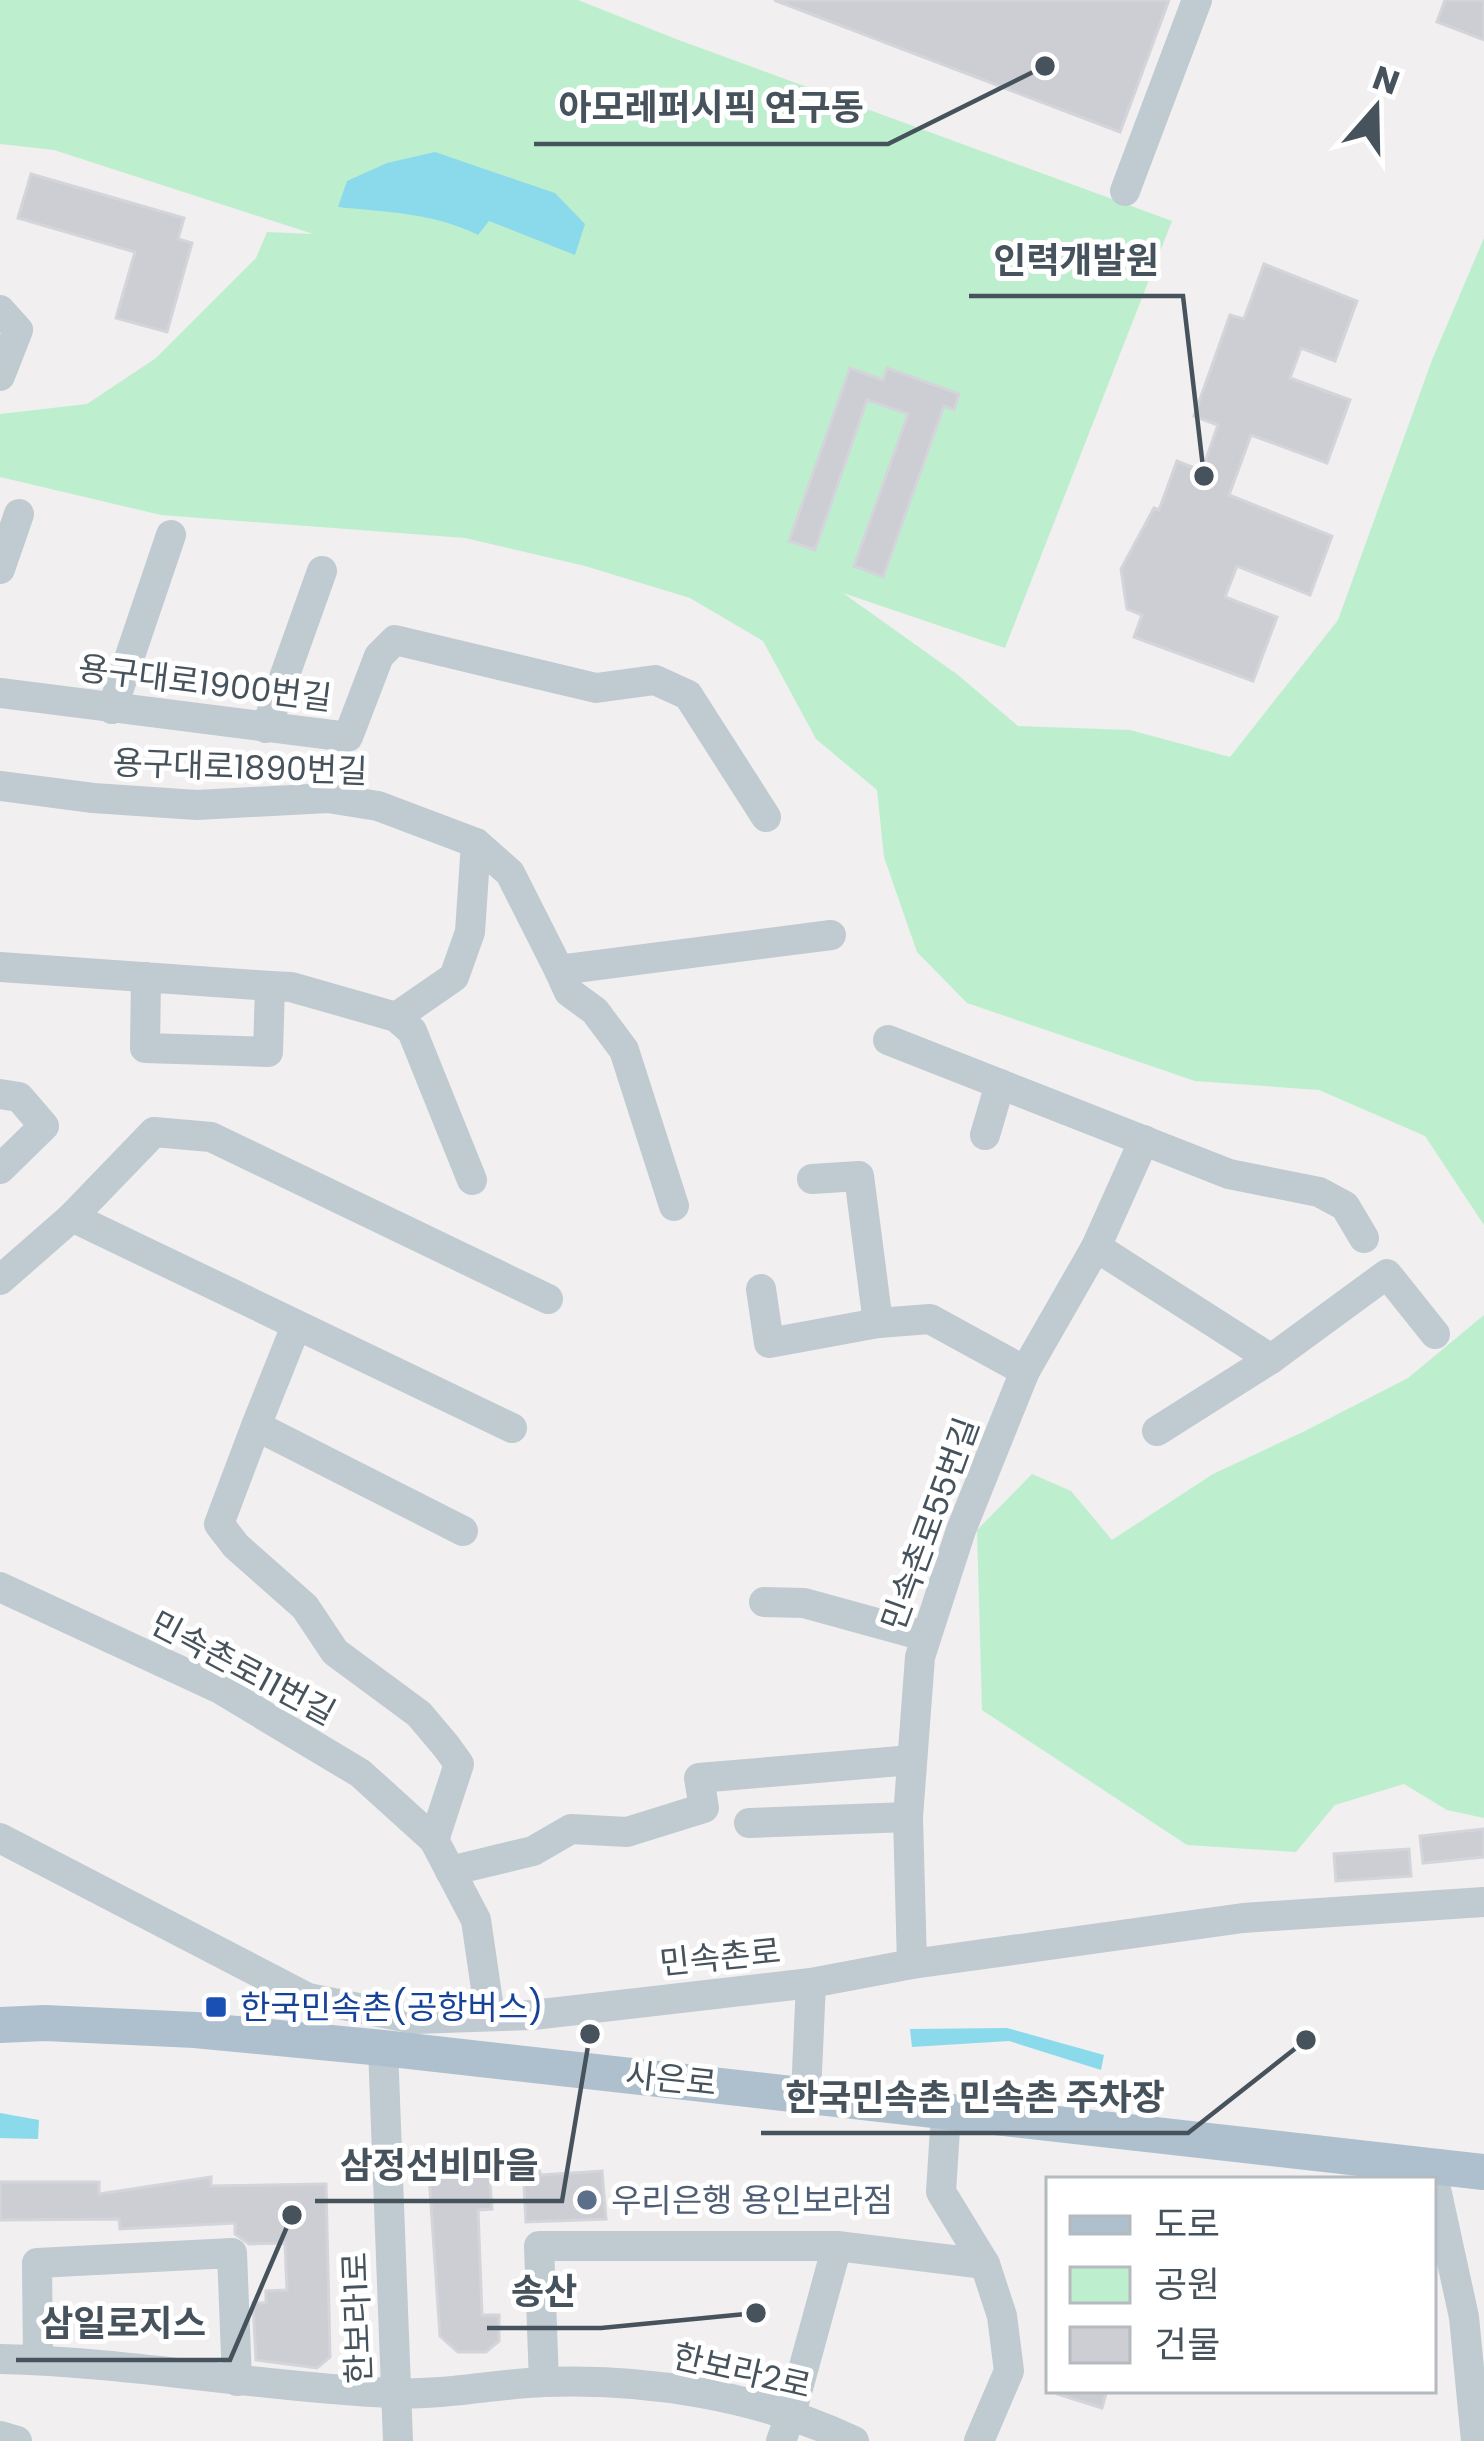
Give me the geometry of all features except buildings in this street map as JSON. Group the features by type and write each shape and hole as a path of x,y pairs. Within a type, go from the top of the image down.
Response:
{"main road":[{"name":"사은로","path":"0,2025 195,2030 383,2048 1484,2172"}],"street":[{"path":"1125,191 1197,0"},
{"path":"0,310 18,330 0,376"},
{"path":"0,568 19,514"},
{"path":"112,709 171,535"},
{"path":"266,728 322,571"},
{"name":"용구대로1900번길","path":"0,693 348,737 379,656 395,640 596,688 655,680 688,695 766,817"},
{"name":"용구대로1890번길","path":"0,786 196,805 328,799 378,806 476,843 510,873 569,992 595,1011 624,1050 674,1206"},
{"path":"396,1017 454,976 470,932 476,843"},
{"path":"559,970 831,935"},
{"path":"0,967 291,987 396,1017 412,1031 472,1180"},
{"path":"146,977 145,1048 268,1052 270,986"},
{"path":"888,1040 1228,1174 1319,1192 1345,1206 1364,1238"},
{"path":"985,1135 1000,1084"},
{"path":"0,1094 19,1097 51,1118 0,1169"},
{"path":"0,1280 72,1217 154,1132 211,1138 548,1299"},
{"name":"민속촌로55번길","path":"913,1964 908,1817 924,1636 1025,1371 1096,1246 1144,1140"},
{"path":"812,1179 859,1176 878,1323"},
{"path":"72,1217 512,1428"},
{"path":"1096,1246 1271,1359"},
{"path":"1157,1431 1271,1359 1387,1274 1435,1334"},
{"path":"761,1289 769,1343 878,1323 930,1319 1025,1371"},
{"path":"296,1326 256,1426 463,1531"},
{"name":"민속촌로11번길","path":"256,1426 219,1523 236,1546 305,1607 335,1652 418,1714 459,1764 434,1840"},
{"name":"민속촌로11번길","path":"0,1587 220,1689 360,1773 434,1840 476,1920 490,2016"},
{"path":"764,1602 804,1603 924,1636"},
{"path":"450,1871 532,1851 571,1829 627,1832 704,1808 699,1778 912,1760"},
{"path":"749,1823 908,1817"},
{"name":"민속촌로","path":"0,1838 308,1997 414,2019 533,2014 811,1983 913,1964 1243,1918 1484,1902"},
{"path":"806,2093 811,1983"},
{"name":"한보라1로","path":"383,2048 398,2441"},
{"path":"946,2113 941,2192 985,2264 1002,2316 1009,2371 979,2441"},
{"path":"1431,2166 1434,2177"},
{"path":"1436,2185 1474,2330 1478,2420"},
{"path":"544,2382 539,2246 837,2246 985,2264"},
{"path":"786,2427 837,2246"},
{"path":"38,2360 37,2263 232,2253 237,2381"},
{"name":"한보라2로","path":"0,2359 395,2394 606,2381 694,2392 786,2427 854,2441"},
{"path":"0,2436 17,2441"}],"green space":[{"path":"0,0 578,0 1172,221 1005,648 843,593 958,675 1018,726 1130,730 1230,757 1338,620 1432,360 1484,238 1484,1225 1425,1136 1319,1090 1195,1081 967,1003 917,952 884,857 877,790 816,739 763,641 690,598 585,566 465,538 161,515 0,477 0,414 87,404 156,358 256,258 267,232 313,234 54,150 0,144"},
{"path":"1484,1315 1484,1818 1447,1810 1404,1784 1335,1805 1296,1852 1187,1845 982,1710 977,1530 1032,1474 1071,1491 1112,1540 1213,1474 1408,1378"}],"water":[{"path":"435,152 555,193 585,224 575,255 489,221 478,235 427,218 338,207 347,181 387,163"},
{"path":"1007,2028 1104,2055 1101,2070 1009,2041 912,2047 910,2029"},
{"path":"0,2113 39,2120 38,2139 0,2138"}],"place":[{"name":"아모레퍼시픽 연구동","path":"1045,66"},
{"name":"인력개발원","path":"1204,476"},
{"name":"한국민속촌(공항버스)","path":"216,2007"},
{"name":"삼정선비마을","path":"590,2034"},
{"name":"한국민속촌 민속촌 주차장","path":"1306,2040"},
{"name":"우리은행 용인보라점","path":"587,2200"},
{"name":"삼일로지스","path":"292,2215"},
{"name":"송산","path":"756,2313"}]}
